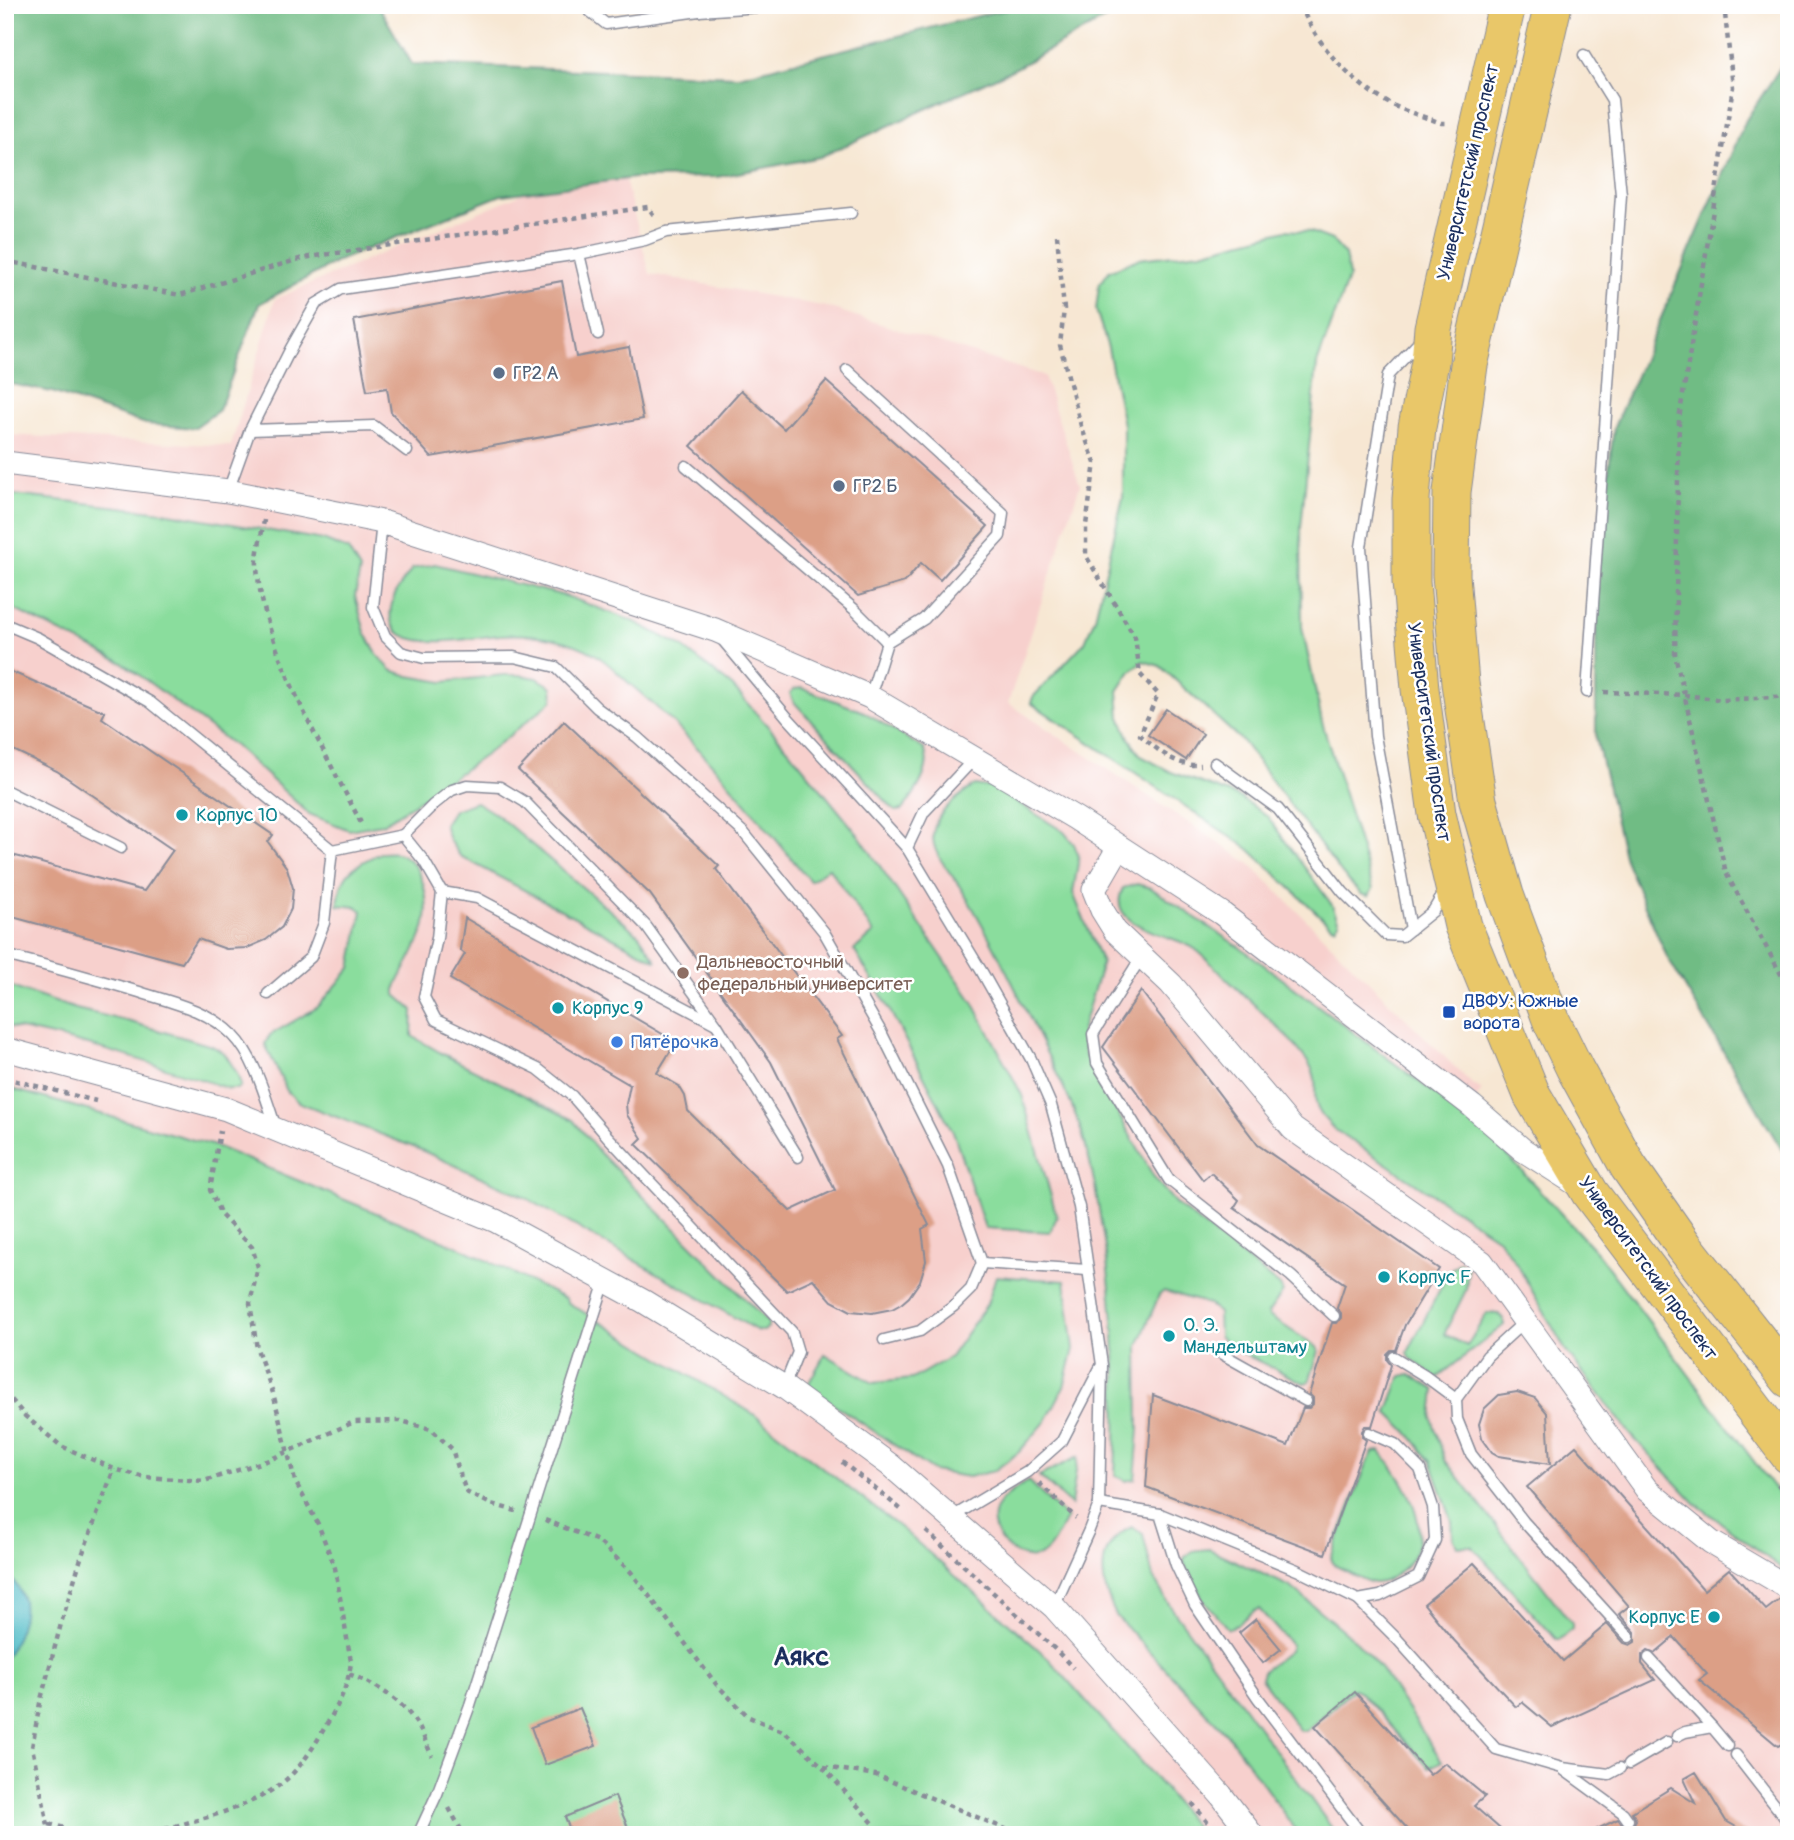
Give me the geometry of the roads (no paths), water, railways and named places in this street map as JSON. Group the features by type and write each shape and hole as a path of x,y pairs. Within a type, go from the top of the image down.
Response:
{"main road":[{"name":"Университетский проспект","path":"1507,5 1433,328 1430,362 1417,427 1412,487 1411,582 1420,689 1437,814 1463,926 1532,1094 1590,1193 1789,1455"},
{"name":"Университетский проспект","path":"1553,5 1469,365 1452,492 1451,575 1460,683 1478,801 1505,895 1552,1022 1582,1082 1628,1166 1684,1246 1789,1379"},
{"path":"1465,184 1512,181"}],"street":[{"path":"5,463 228,491 382,522 715,630 870,696 1221,913 1472,1106 1523,1150 1590,1193"},
{"path":"1119,848 1094,890 1115,931 1171,984 1293,1129 1482,1262 1647,1490 1711,1542 1789,1588"},
{"path":"5,1049 226,1109 496,1221 605,1281 784,1387 890,1465 1054,1607 1221,1795 1252,1835"}],"lane":[{"path":"582,5 606,24 698,8 790,5"},
{"path":"1584,55 1612,100 1620,195 1587,692"},
{"path":"228,491 250,429 290,348 316,304 341,289 579,254 666,233 852,213"},
{"path":"579,254 598,334"},
{"path":"1411,929 1374,736 1361,547 1388,375 1433,328"},
{"path":"847,370 1003,513 1000,536 924,619 887,642 870,696"},
{"path":"250,429 374,426 407,451"},
{"path":"686,466 854,609 887,642"},
{"path":"382,522 373,607 385,636 401,652 424,658 514,657 556,667 597,708 637,737 744,833 824,932 880,1030 948,1166 982,1263 971,1289 954,1306 920,1331 884,1340"},
{"path":"5,624 38,638 150,702 332,850"},
{"path":"715,630 787,717 907,848 1031,1059 1051,1105 1079,1207 1101,1365 1099,1504 1054,1607"},
{"path":"907,848 924,812 974,758"},
{"path":"1215,764 1278,809 1343,892 1386,935 1402,936 1433,911 1452,881"},
{"path":"332,850 402,835 452,790 467,785 500,787 525,802 646,926 718,1025 798,1157"},
{"path":"5,790 121,848"},
{"path":"402,835 424,861 442,892 437,938 424,997 436,1020 538,1069 572,1096 792,1332 798,1352 784,1387"},
{"path":"268,994 311,957 324,923 332,850"},
{"path":"442,892 477,898 718,1025"},
{"path":"5,955 74,972 193,1009 218,1023 235,1037 259,1077 277,1131"},
{"path":"1142,956 1093,1034 1097,1063 1169,1180 1291,1276 1334,1316"},
{"path":"982,1263 1087,1270"},
{"path":"418,1835 446,1772 605,1281"},
{"path":"1524,1322 1488,1356 1455,1399 1457,1419 1472,1454 1524,1522 1629,1637"},
{"path":"1215,1350 1306,1401"},
{"path":"1394,1357 1455,1399"},
{"path":"952,1517 1027,1472 1062,1441 1101,1365"},
{"path":"1358,1600 1380,1597 1418,1577 1435,1540 1433,1507 1420,1469 1395,1444 1369,1433"},
{"path":"1099,1504 1160,1514 1297,1570 1358,1600 1398,1640 1496,1749 1562,1769 1609,1774 1685,1732 1712,1727"},
{"path":"1160,1514 1176,1565 1195,1605 1258,1698 1362,1835"},
{"path":"1649,1658 1728,1746"},
{"path":"1736,1755 1789,1823"},
{"path":"1562,1769 1623,1813 1628,1820"}],"water":[{"path":"5,1572 19,1589 24,1606 18,1634 5,1658"}],"place":[{"name":"ГР2 А","path":"499,373"},
{"name":"ГР2 Б","path":"839,486"},
{"name":"Корпус 10","path":"182,815"},
{"name":"Дальневосточный федеральный университет","path":"683,973"},
{"name":"Корпус 9","path":"558,1008"},
{"name":"ДВФУ: Южные ворота","path":"1449,1012"},
{"name":"Пятёрочка","path":"617,1042"},
{"name":"Корпус F","path":"1384,1277"},
{"name":"О. Э. Мандельштаму","path":"1169,1336"},
{"name":"Корпус E","path":"1714,1617"}],"district":[{"name":"Аякс","path":"801,1657"}]}
